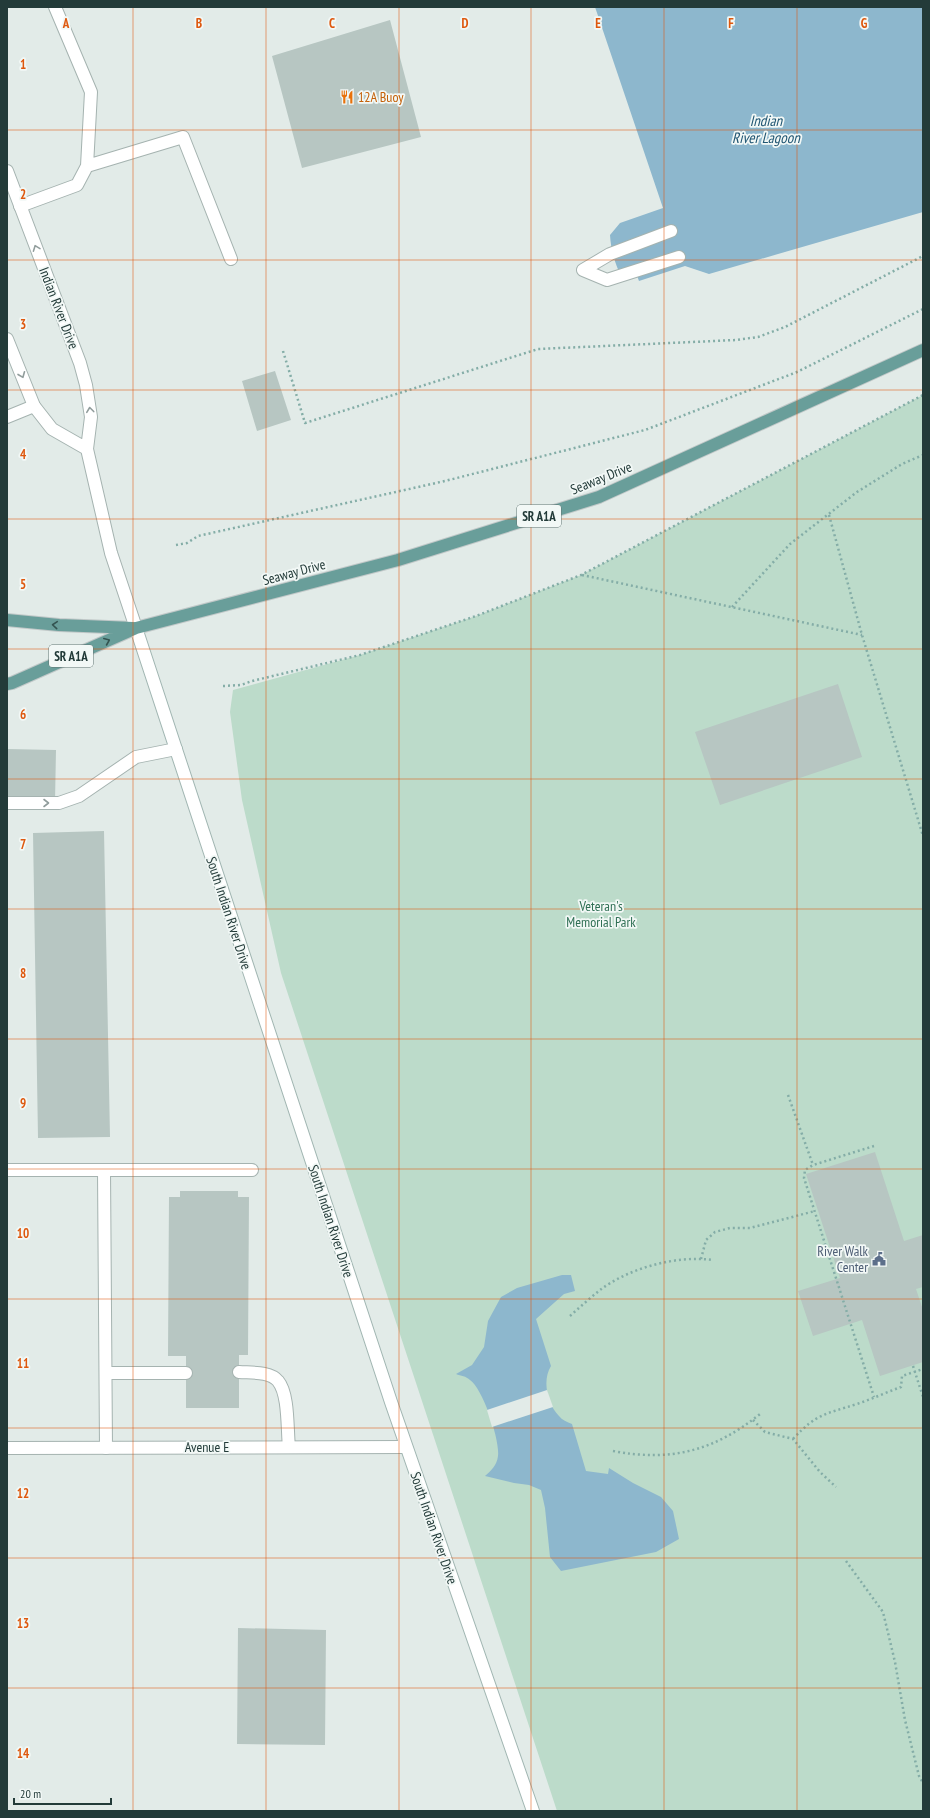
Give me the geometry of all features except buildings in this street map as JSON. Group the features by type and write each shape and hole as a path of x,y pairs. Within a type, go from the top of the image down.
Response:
{"main road":[{"name":"Seaway Drive","path":"7,684 136,628 398,560 599,497 923,350"},
{"name":"Seaway Drive","path":"7,620 59,625 136,628"}],"street":[{"path":"20,206 77,185 87,166 91,92 55,7"},
{"path":"87,166 183,136 231,259"},
{"name":"Indian River Drive","path":"7,170 80,363 86,385 91,417 87,449 112,553 136,628"},
{"path":"671,231 610,254 583,270 606,280 679,257"},
{"path":"7,339 34,406 52,428 87,449"},
{"path":"7,417 34,406"},
{"name":"South Indian River Drive","path":"136,628 406,1447 533,1811"},
{"path":"7,803 60,803 79,796 136,757 176,749"},
{"path":"7,1170 252,1170"},
{"path":"104,1170 106,1448"},
{"path":"239,1372 263,1373 277,1380 284,1394 289,1447"},
{"path":"106,1373 186,1373"},
{"name":"Avenue E","path":"7,1448 406,1447"}],"path":[{"path":"283,351 305,423 538,349 736,340 758,337 785,327 923,256"},
{"path":"176,545 187,543 198,536 445,481 644,430 797,372 923,309"},
{"path":"223,686 241,686 252,681 360,655 476,616 582,575 923,395"},
{"path":"732,607 790,544 857,492 902,464 923,455"},
{"path":"829,515 862,635 923,836"},
{"path":"582,575 862,635"},
{"path":"788,1095 813,1165"},
{"path":"874,1146 813,1165 805,1170 804,1178 849,1325 874,1397"},
{"path":"701,1259 706,1240 715,1232 730,1228 750,1228 814,1211"},
{"path":"570,1316 602,1289 633,1273 677,1259 712,1260"},
{"path":"913,1366 923,1397"},
{"path":"793,1439 807,1423 827,1412 858,1403 901,1387 902,1376 923,1369"},
{"path":"613,1451 648,1456 667,1456 689,1452 722,1441 760,1414"},
{"path":"753,1420 765,1432 793,1439 820,1472 836,1486"},
{"path":"846,1561 883,1612 895,1662 905,1720 919,1776 923,1783"}],"green space":[{"name":"Veteran's Memorial Park","path":"923,395 923,1811 557,1811 281,973 242,800 230,712 233,690 360,655 476,616 581,575"}],"water":[{"name":"Indian River Lagoon","path":"595,7 923,7 923,212 709,274 685,266 639,281 636,273 622,278 617,268 611,246 610,235 620,223 663,208"},
{"path":"562,1275 571,1275 575,1291 564,1294 536,1319 551,1366 548,1372 546,1385 551,1405 560,1417 572,1424 586,1471 608,1474 609,1468 633,1483 661,1497 673,1511 679,1539 656,1552 561,1571 550,1557 545,1508 541,1490 529,1485 485,1476 495,1465 498,1456 498,1449 490,1415 475,1385 467,1378 456,1374 472,1365 484,1347 488,1321 501,1297 517,1288"}],"pier":[{"path":"547,1390 553,1407 492,1427 487,1410"}],"place":[{"name":"12A Buoy","path":"347,97"},
{"name":"River Walk Center","path":"879,1259"}]}
